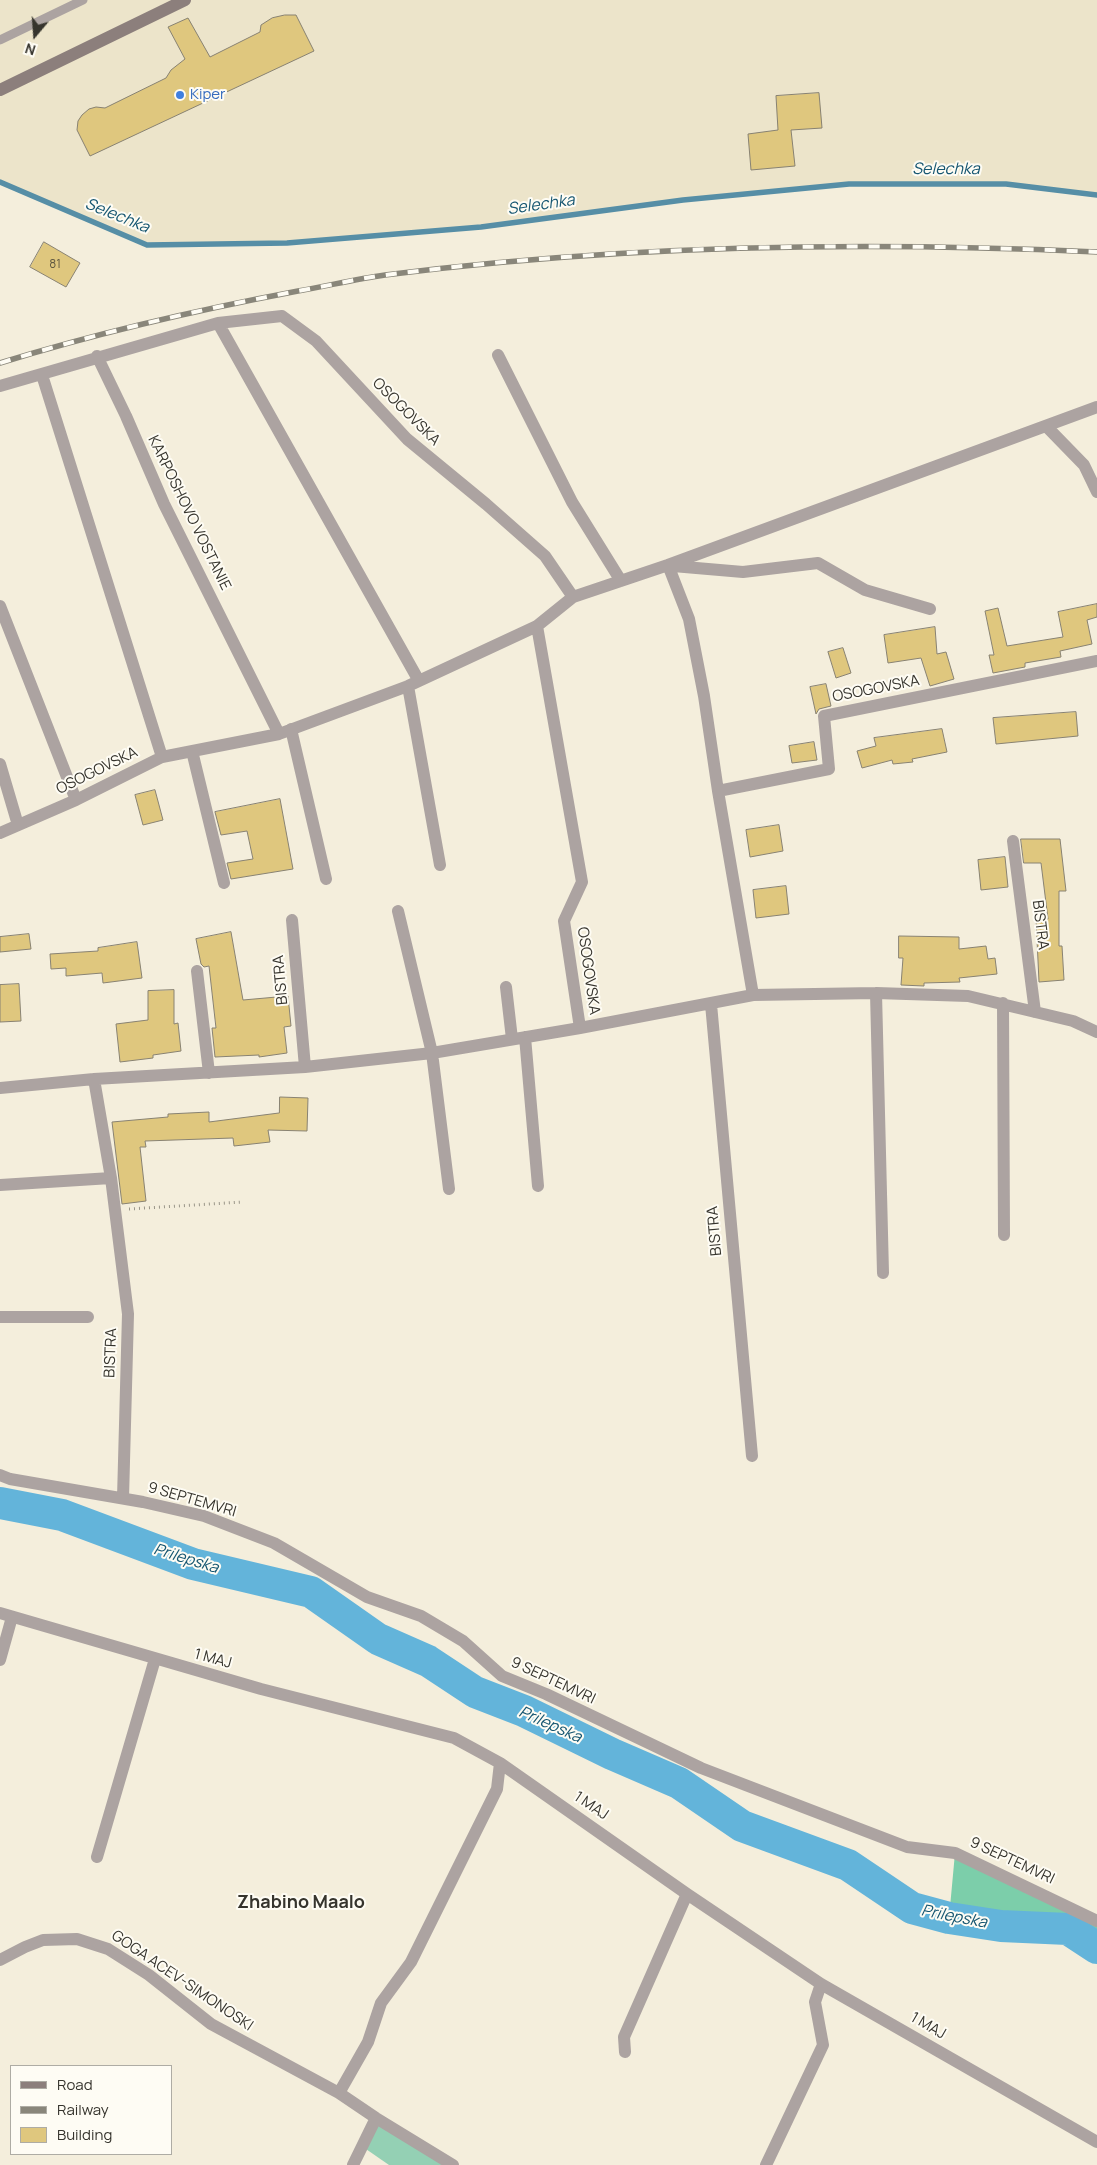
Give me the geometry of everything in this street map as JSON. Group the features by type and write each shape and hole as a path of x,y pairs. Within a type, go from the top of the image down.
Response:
{"main road":[{"path":"0,90 185,0"}],"street":[{"name":"OSOGOVSKA","path":"97,356 218,323 282,316 316,341 407,439 486,504 545,556 573,597"},
{"path":"218,323 414,684 440,865"},
{"path":"498,355 572,502 621,581"},
{"path":"0,386 42,375 97,356"},
{"name":"KARPOSHOVO VOSTANIE","path":"97,356 126,416 164,504 285,732"},
{"path":"42,375 162,757"},
{"name":"OSOGOVSKA","path":"0,833 76,800 162,757 285,732 414,684 537,626 573,597 668,565 1097,407"},
{"path":"1047,427 1084,465 1097,492"},
{"name":"OSOGOVSKA","path":"668,565 743,572 818,563 865,590 930,609"},
{"path":"668,565 689,619 704,696 718,791 753,995"},
{"path":"0,606 76,800"},
{"name":"OSOGOVSKA","path":"537,626 582,882 564,921 580,1028"},
{"name":"OSOGOVSKA","path":"718,791 829,769 824,716 1097,661"},
{"path":"285,732 326,878"},
{"path":"192,752 224,883"},
{"path":"0,764 18,825"},
{"name":"BISTRA","path":"1013,841 1035,1012"},
{"path":"398,911 432,1053 449,1189"},
{"name":"BISTRA","path":"292,920 305,1067"},
{"path":"198,971 209,1073"},
{"path":"506,987 519,1038 538,1186"},
{"path":"876,994 883,1273"},
{"path":"0,1088 94,1079 305,1067 432,1053 580,1028 753,995 876,994 968,996 1073,1021 1097,1032"},
{"path":"1003,1003 1004,1235"},
{"name":"BISTRA","path":"711,1004 752,1456"},
{"name":"BISTRA","path":"94,1079 111,1178 128,1314 123,1498"},
{"path":"0,1185 111,1178"},
{"name":"BISTRA","path":"0,1317 88,1317"},
{"name":"9 SEPTEMVRI","path":"0,1475 10,1479 123,1498 204,1516 274,1543 367,1597 420,1616 438,1626 463,1641 502,1676 546,1694 692,1765 907,1847 955,1853 1097,1921"},
{"name":"1 MAJ","path":"0,1660 6,1615 155,1659 454,1738 500,1763 687,1894 821,1984 1097,2142"},
{"path":"97,1857 155,1659"},
{"path":"339,2092 368,2042 381,2003 411,1962 496,1789 500,1763"},
{"path":"625,2052 624,2038 687,1894"},
{"name":"GOGA ACEV-SIMONOSKI","path":"0,1960 43,1940 77,1939 108,1949 149,1975 212,2024 339,2092 376,2118 453,2165"},
{"path":"766,2165 823,2045 815,2002 821,1984"},
{"path":"353,2165 376,2118"}],"lane":[{"path":"0,40 83,0"}],"path":[{"path":"115,1210 243,1202"}],"shaded area":[{"path":"0,0 1097,0 1097,195 1006,184 849,184 683,200 481,227 287,243 147,245 0,182"}],"green space":[{"path":"955,1853 1097,1921 1097,1948 1068,1929 1001,1926 949,1918"},
{"path":"376,2118 453,2165 389,2165 363,2147"}],"building":[{"path":"296,15 314,51 90,156 77,130 78,121 82,115 89,109 96,107 105,108 166,78 171,70 185,59 168,27 188,18 210,57 260,32 261,25 272,18"},
{"path":"819,93 822,128 791,130 795,166 751,170 748,134 778,130 776,96"},
{"path":"44,242 80,263 66,287 30,267"},
{"path":"1097,604 1097,617 1087,620 1092,644 1060,651 1061,657 1025,663 1025,667 993,673 989,655 994,655 985,611 998,608 1007,646 1063,637 1058,612"},
{"path":"935,627 937,654 946,652 954,679 930,686 921,658 888,663 884,635"},
{"path":"843,648 851,673 836,678 828,652"},
{"path":"826,684 831,706 819,709 816,714 810,687"},
{"path":"1076,712 1078,736 996,744 993,718"},
{"path":"942,729 947,752 912,759 913,762 893,764 892,760 862,768 857,751 876,746 874,738"},
{"path":"814,742 817,760 792,763 789,746"},
{"path":"155,790 163,820 143,825 135,795"},
{"path":"280,799 293,869 231,879 227,863 253,859 247,831 221,835 215,812"},
{"path":"779,825 783,851 750,857 746,830"},
{"path":"1021,839 1060,839 1066,891 1059,891 1059,946 1062,946 1064,980 1039,982 1036,918 1048,919 1041,863 1024,863"},
{"path":"1005,857 1008,887 981,890 978,860"},
{"path":"786,886 789,914 756,918 753,890"},
{"path":"231,932 243,1000 288,996 291,1026 284,1027 287,1053 259,1057 259,1055 215,1057 212,1028 216,1028 209,966 204,967 201,964 196,939"},
{"path":"29,934 31,949 0,952 0,937"},
{"path":"899,936 959,937 959,949 986,946 988,959 995,958 997,974 959,978 960,982 924,983 924,986 901,985 903,958 899,958"},
{"path":"137,942 142,978 103,983 102,973 66,976 66,968 51,969 50,954 98,951 98,948"},
{"path":"19,984 21,1021 0,1022 0,985"},
{"path":"174,990 174,1024 178,1023 181,1051 153,1055 153,1058 120,1062 116,1024 148,1020 148,991"},
{"path":"280,1097 308,1098 307,1131 268,1130 270,1142 234,1146 233,1138 145,1141 146,1147 140,1147 146,1201 122,1204 112,1122 168,1117 168,1114 209,1112 209,1122 279,1113"}],"waterway":[{"name":"Selechka","path":"0,182 147,245 287,243 481,227 683,200 849,184 1006,184 1097,195"},
{"name":"Prilepska","path":"0,1503 62,1515 193,1564 311,1592 378,1639 428,1661 475,1692 524,1711 612,1754 679,1783 742,1826 848,1865 912,1908 949,1918 1001,1926 1068,1929 1097,1948"}],"railway":[{"path":"0,363 110,332 260,298 374,277 474,265 562,257 741,248 919,247 1097,252"}],"place":[{"name":"Kiper","path":"180,95"}],"district":[{"name":"Zhabino Maalo","path":"301,1903"}]}
